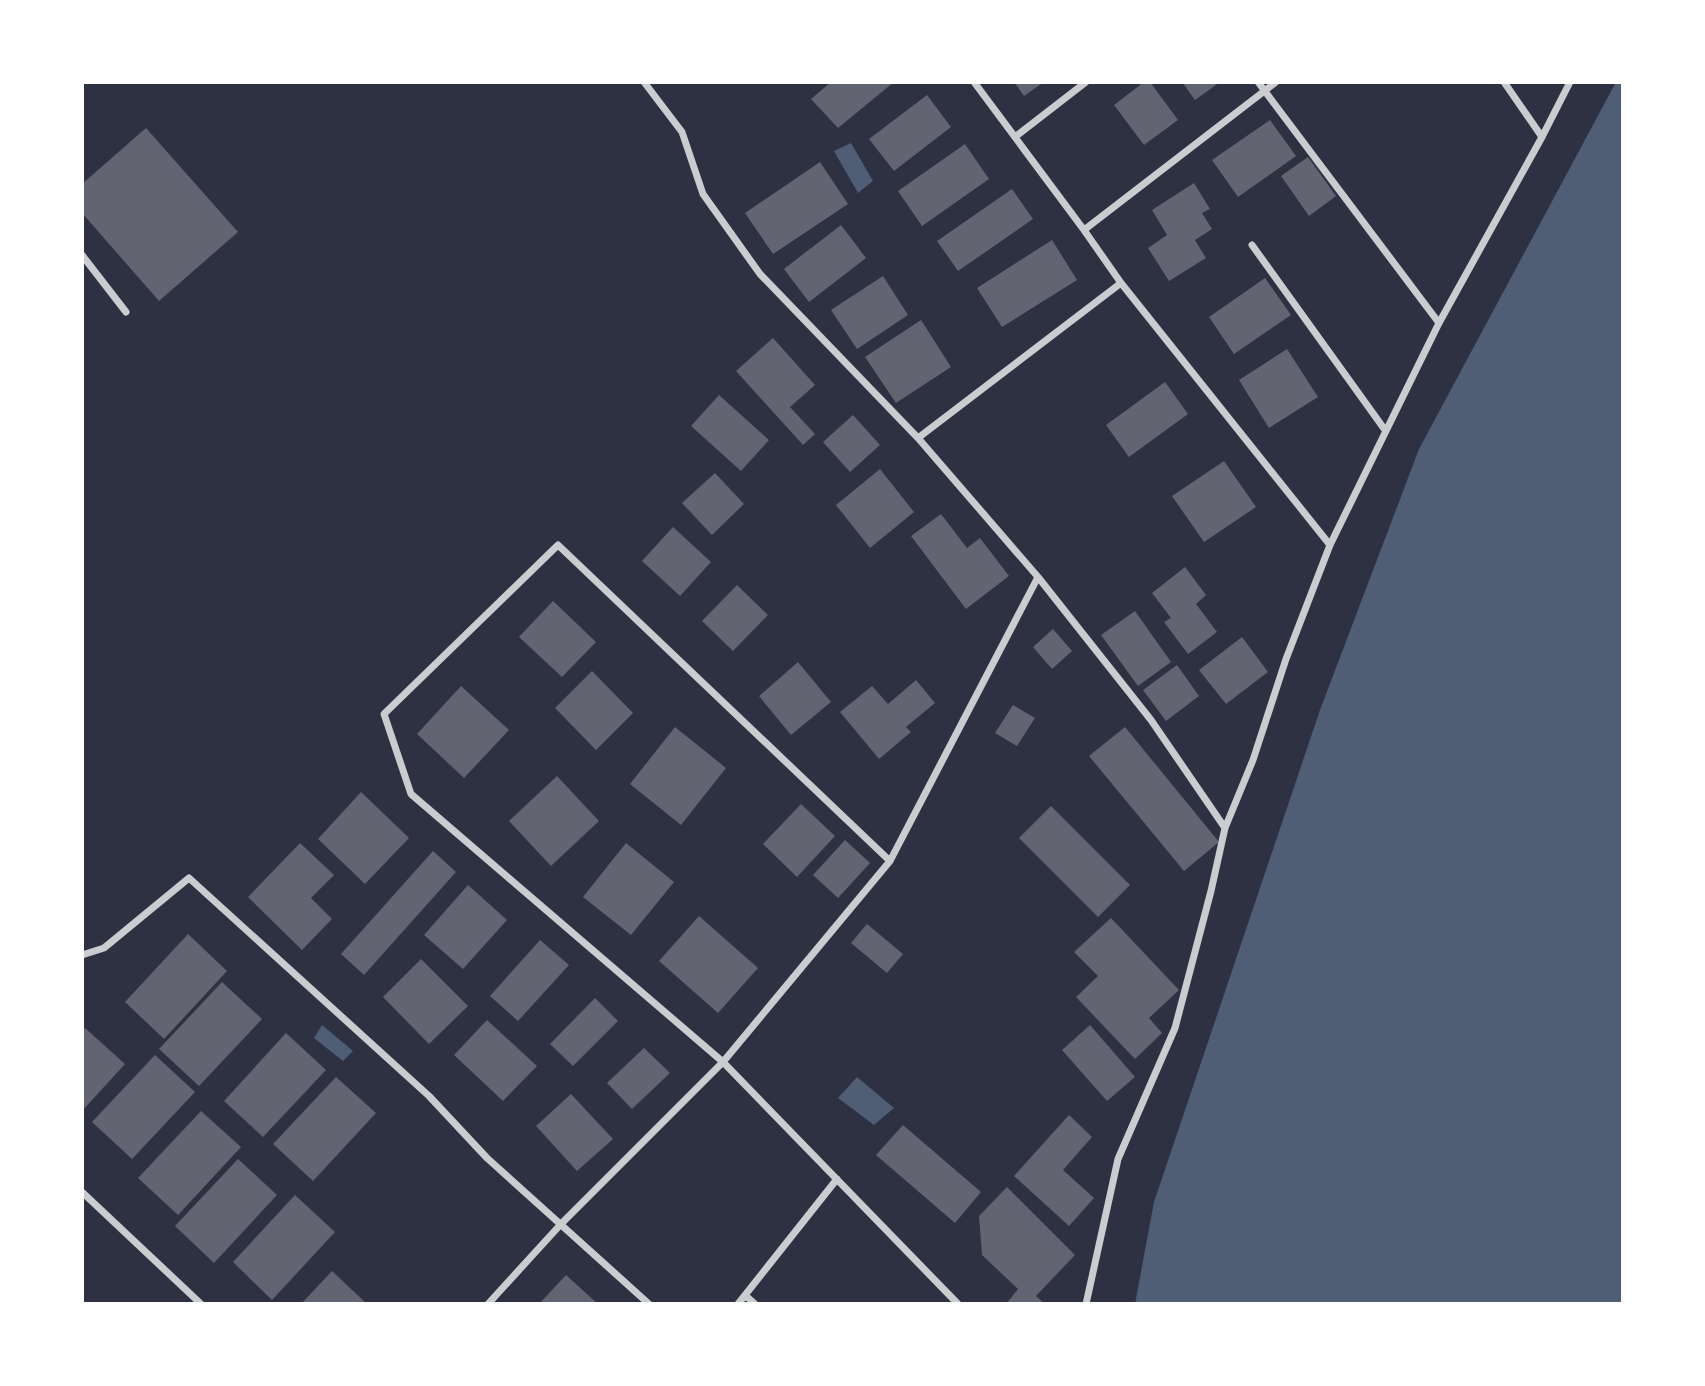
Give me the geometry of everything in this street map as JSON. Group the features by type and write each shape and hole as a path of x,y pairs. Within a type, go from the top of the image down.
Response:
{"street":[{"path":"644,82 682,132 703,194 760,274 918,438 1038,577 1151,720 1225,828"},
{"path":"974,82 1121,284 1330,545"},
{"path":"1015,137 1086,82"},
{"path":"1258,82 1439,323"},
{"path":"1084,230 1276,82"},
{"path":"1504,82 1542,137"},
{"path":"1086,1304 1118,1159 1175,1028 1225,828 1253,760 1286,659 1330,545 1439,323 1570,82"},
{"path":"1252,245 1385,429"},
{"path":"82,255 126,312"},
{"path":"918,438 1121,284"},
{"path":"890,860 558,545 384,714 411,794 723,1062 958,1304"},
{"path":"488,1304 561,1224 723,1062 890,860 1038,577"},
{"path":"82,954 104,948 189,878 429,1096 487,1158 649,1304"},
{"path":"737,1304 837,1179"},
{"path":"82,1192 201,1304"},
{"path":"745,1296 755,1304"}],"water":[{"path":"1616,82 1623,82 1623,1304 1135,1304 1154,1202 1320,710 1419,449"},
{"path":"851,143 873,181 858,193 834,151"},
{"path":"322,1025 353,1051 343,1061 314,1038"},
{"path":"857,1077 894,1108 874,1125 838,1098"}],"building":[{"path":"831,82 894,82 838,128 811,99"},
{"path":"1014,82 1044,82 1024,96"},
{"path":"1144,82 1150,82 1178,120 1144,145 1114,105"},
{"path":"1182,82 1220,82 1195,100"},
{"path":"927,95 951,127 894,171 869,139"},
{"path":"1270,120 1296,156 1238,197 1212,160"},
{"path":"146,128 238,232 159,301 82,213 82,184"},
{"path":"965,144 989,179 922,226 898,191"},
{"path":"1308,157 1336,196 1309,216 1281,176"},
{"path":"820,162 848,204 773,254 745,213"},
{"path":"1194,183 1210,209 1202,213 1212,229 1195,240 1206,258 1169,281 1148,248 1167,235 1152,210"},
{"path":"1012,189 1033,219 958,271 937,241"},
{"path":"841,225 866,258 809,302 784,269"},
{"path":"1052,240 1077,280 1002,327 977,288"},
{"path":"883,276 908,315 857,349 831,310"},
{"path":"1265,278 1291,315 1234,354 1209,317"},
{"path":"921,320 951,367 896,403 865,357"},
{"path":"773,338 815,385 790,407 815,434 803,445 736,371"},
{"path":"1287,349 1318,397 1269,428 1239,380"},
{"path":"1165,382 1188,414 1129,457 1106,425"},
{"path":"719,395 769,440 741,471 691,426"},
{"path":"853,415 880,445 850,472 823,442"},
{"path":"1224,461 1256,507 1204,542 1172,496"},
{"path":"880,469 914,512 870,548 836,505"},
{"path":"715,473 744,504 712,535 682,503"},
{"path":"941,514 967,548 980,538 1009,576 966,609 911,536"},
{"path":"673,527 711,562 680,596 642,561"},
{"path":"1185,567 1206,595 1196,604 1217,632 1188,654 1164,622 1171,618 1152,593"},
{"path":"737,585 768,615 733,651 702,621"},
{"path":"553,601 596,642 562,677 519,637"},
{"path":"1135,611 1171,662 1138,686 1101,635"},
{"path":"1053,629 1072,651 1052,669 1033,647"},
{"path":"1242,637 1268,672 1226,704 1199,670"},
{"path":"798,662 831,702 791,735 759,696"},
{"path":"1177,665 1199,696 1166,721 1143,690"},
{"path":"592,671 633,713 596,750 555,708"},
{"path":"916,680 935,703 906,727 911,732 879,759 840,712 872,686 888,704"},
{"path":"461,686 509,730 464,778 417,734"},
{"path":"1013,705 1035,718 1017,746 995,733"},
{"path":"675,727 726,768 681,825 630,784"},
{"path":"1125,727 1219,842 1184,871 1089,756"},
{"path":"557,776 599,821 551,866 509,821"},
{"path":"361,792 409,838 365,884 318,839"},
{"path":"801,804 835,836 797,877 763,844"},
{"path":"1051,806 1130,885 1098,917 1019,838"},
{"path":"845,840 870,863 838,898 813,875"},
{"path":"300,843 334,875 311,898 332,919 302,950 248,897"},
{"path":"626,843 674,882 631,935 583,897"},
{"path":"433,851 456,872 364,975 341,954"},
{"path":"468,885 507,920 463,969 424,935"},
{"path":"699,916 758,968 718,1013 659,961"},
{"path":"1111,918 1179,990 1149,1018 1162,1033 1135,1059 1076,997 1098,976 1074,952"},
{"path":"867,924 903,954 887,973 851,943"},
{"path":"188,934 227,971 164,1039 125,1002"},
{"path":"540,940 569,965 518,1021 490,996"},
{"path":"421,959 468,1006 429,1044 383,997"},
{"path":"222,982 262,1019 199,1086 159,1049"},
{"path":"595,998 618,1021 573,1066 550,1044"},
{"path":"487,1020 537,1066 503,1101 454,1055"},
{"path":"1090,1025 1135,1077 1107,1101 1062,1050"},
{"path":"85,1028 125,1064 82,1111 82,1031"},
{"path":"286,1033 326,1070 263,1137 224,1101"},
{"path":"644,1048 670,1073 632,1109 607,1083"},
{"path":"155,1055 195,1092 132,1159 92,1122"},
{"path":"336,1077 376,1113 313,1181 273,1144"},
{"path":"571,1094 613,1139 577,1171 536,1126"},
{"path":"201,1111 241,1147 178,1215 138,1178"},
{"path":"1069,1115 1092,1137 1063,1170 1094,1198 1069,1226 1014,1176"},
{"path":"903,1125 981,1192 955,1223 876,1155"},
{"path":"238,1159 277,1195 214,1263 175,1226"},
{"path":"1007,1187 1075,1255 1036,1296 1045,1304 1006,1304 1018,1289 982,1255 979,1216"},
{"path":"295,1195 335,1232 272,1300 233,1262"},
{"path":"332,1271 367,1304 301,1304"},
{"path":"566,1275 598,1304 539,1304"}]}
